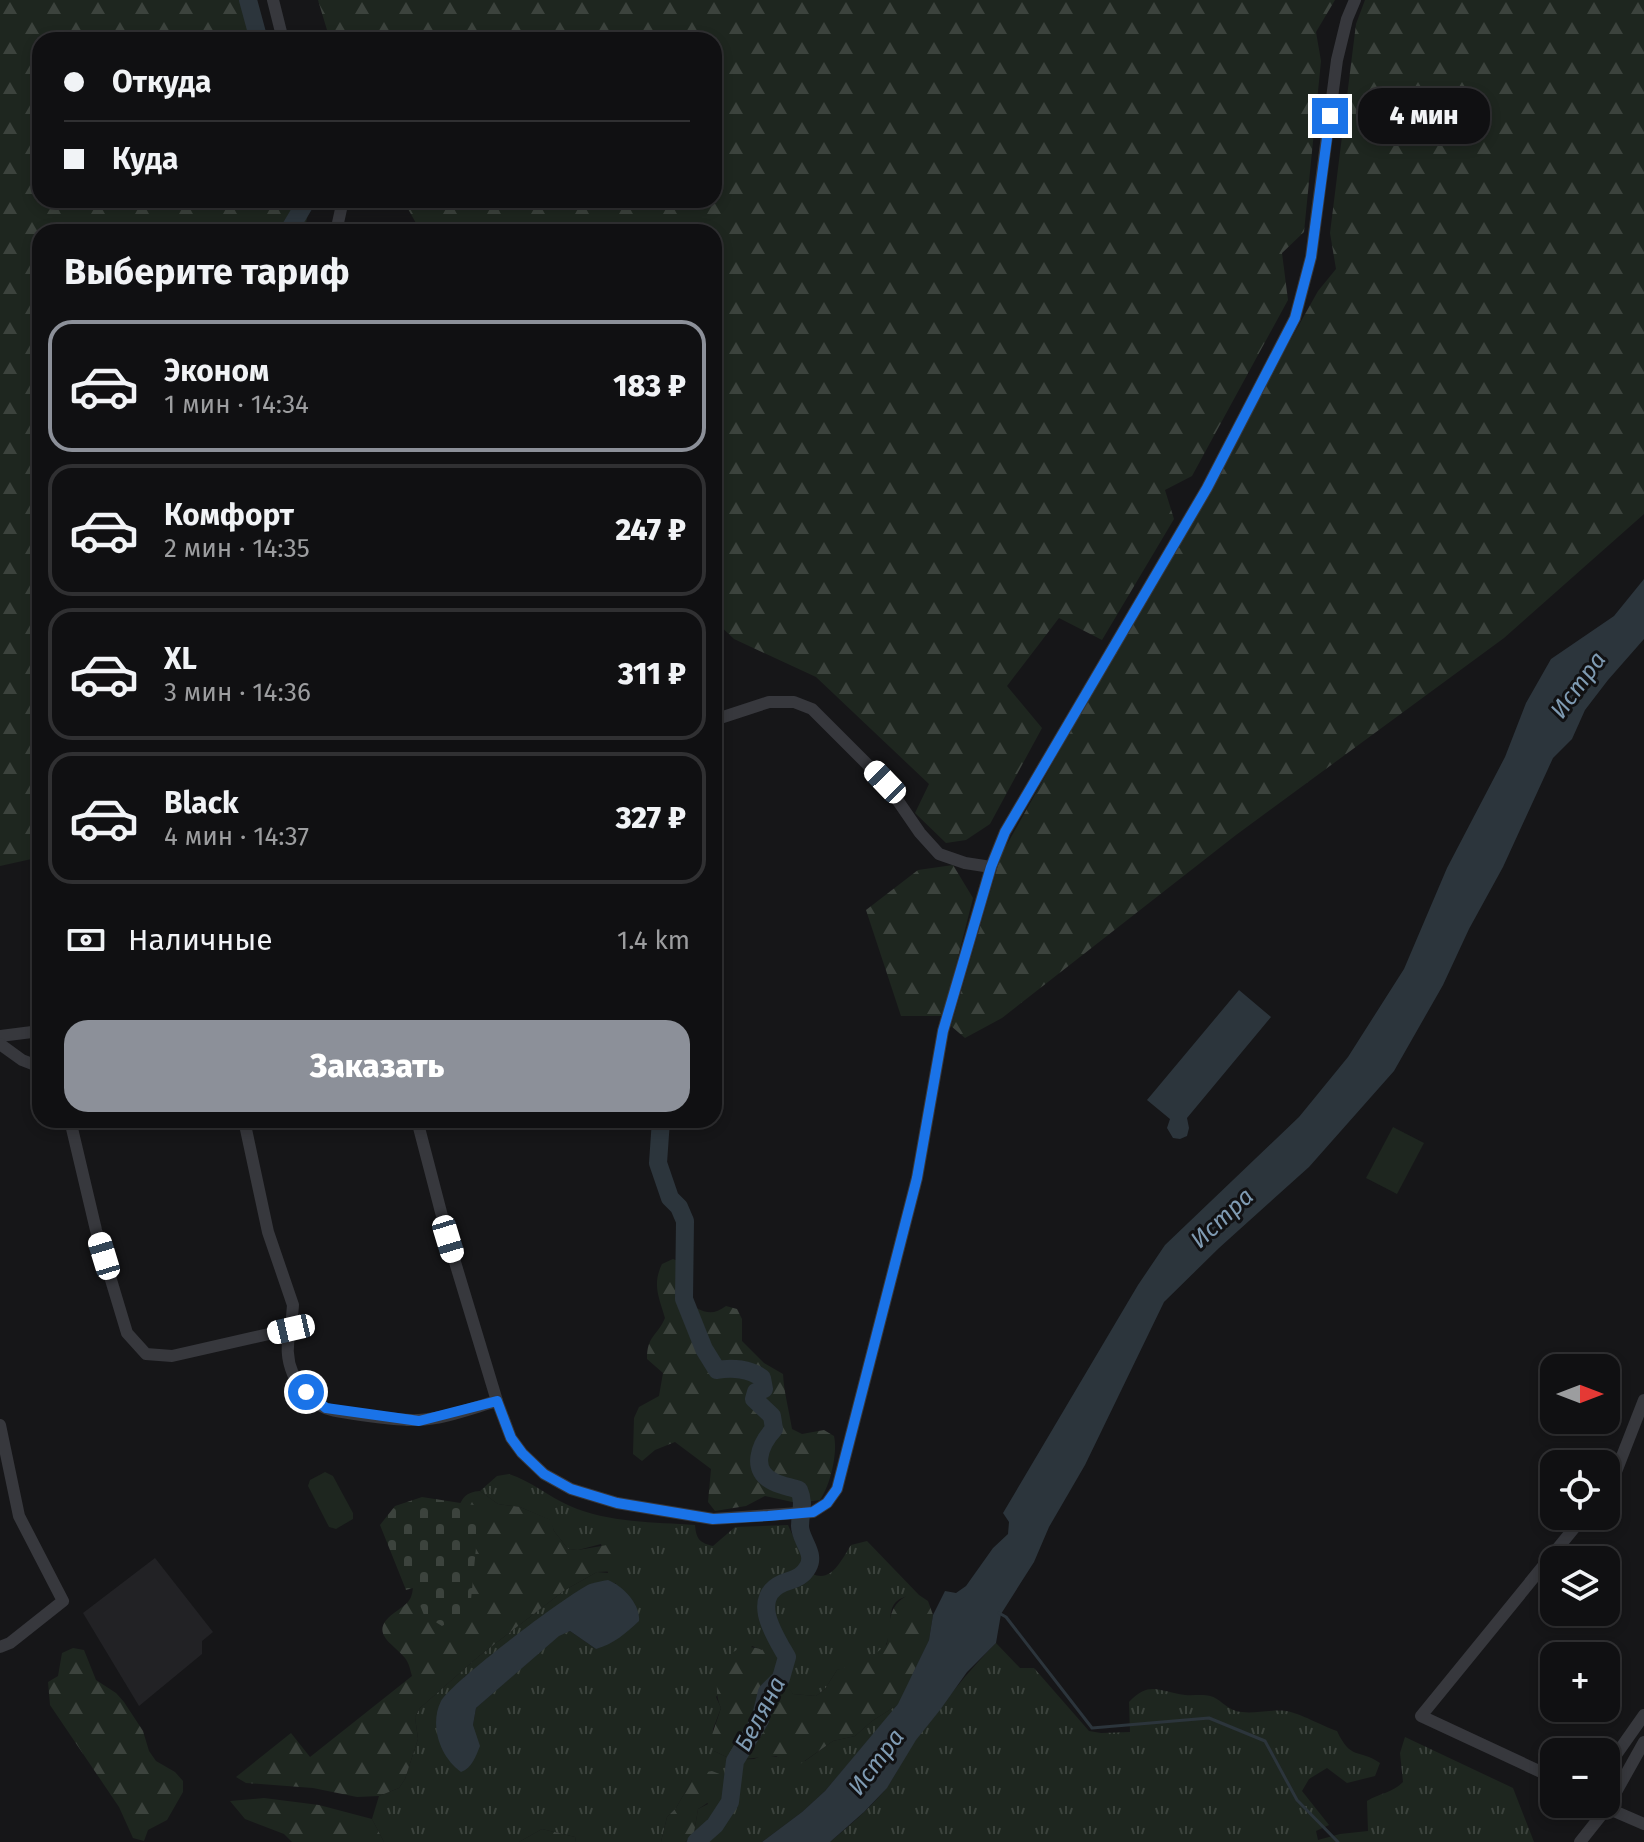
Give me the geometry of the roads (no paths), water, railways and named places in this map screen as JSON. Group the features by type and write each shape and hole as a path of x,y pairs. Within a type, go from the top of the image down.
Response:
{"street":[{"path":"273,0 281,32"},
{"path":"419,1128 448,1239 497,1401 511,1438 544,1474 571,1489 653,1510 713,1519 793,1515 813,1512 827,1503 837,1489 917,1178 943,1031 991,867 1005,832 1207,488 1295,318 1311,257 1337,60 1355,0"},
{"path":"722,717 769,702 794,702 812,709 885,782 920,833 939,854 965,863 991,867"},
{"path":"0,1036 32,1032"},
{"path":"0,1044 32,1064"},
{"path":"72,1128 96,1230 127,1333 146,1354 172,1356 291,1329"},
{"path":"246,1128 268,1232 293,1305 286,1357 293,1375 306,1392 326,1408 419,1421 497,1401"},
{"path":"1620,1462 1644,1400"},
{"path":"0,1425 19,1516 63,1601 10,1643 0,1647"},
{"path":"1540,1771 1421,1716 1573,1530"},
{"path":"1620,1749 1644,1715"},
{"path":"1620,1785 1644,1742"},
{"path":"1620,1814 1644,1824"},
{"path":"1580,1842 1599,1818"}],"water":[{"name":"Истра","path":"1644,579 1644,639 1585,710 1572,739 1553,758 1503,867 1443,985 1394,1071 1309,1167 1164,1302 1085,1465 1049,1527 1034,1562 1001,1614 996,1643 967,1672 916,1740 887,1788 830,1842 762,1842 825,1791 898,1704 929,1640 933,1615 945,1591 956,1593 966,1586 993,1548 1008,1534 1009,1522 1003,1513 1138,1285 1165,1245 1299,1117 1348,1057 1404,969 1447,868 1505,757 1526,703 1551,659 1614,616"},
{"path":"1239,990 1271,1017 1187,1118 1187,1136 1173,1138 1167,1128 1170,1119 1147,1100"},
{"path":"608,1580 630,1597 639,1621 614,1641 596,1649 570,1631 559,1636 476,1708 473,1725 480,1746 471,1765 461,1772 447,1758 439,1740 436,1720 441,1701 465,1676 536,1620 590,1584"}],"waterway":[{"name":"Беляна","path":"248,0 257,32"},
{"name":"Беляна","path":"293,224 302,208"},
{"name":"Беляна","path":"660,1128 658,1163 670,1198 679,1207 685,1221 684,1299 704,1349 717,1370 741,1370 762,1378 764,1389 756,1392 754,1399 772,1416 774,1429 761,1449 759,1464 766,1477 799,1490 801,1531 810,1557 803,1574 783,1583 768,1598 766,1607 771,1628 787,1657 781,1678 767,1692 760,1720 735,1761 730,1802 715,1825 696,1842"},
{"path":"999,1613 1006,1617 1092,1728 1209,1718 1265,1741 1297,1800 1338,1842"}]}
